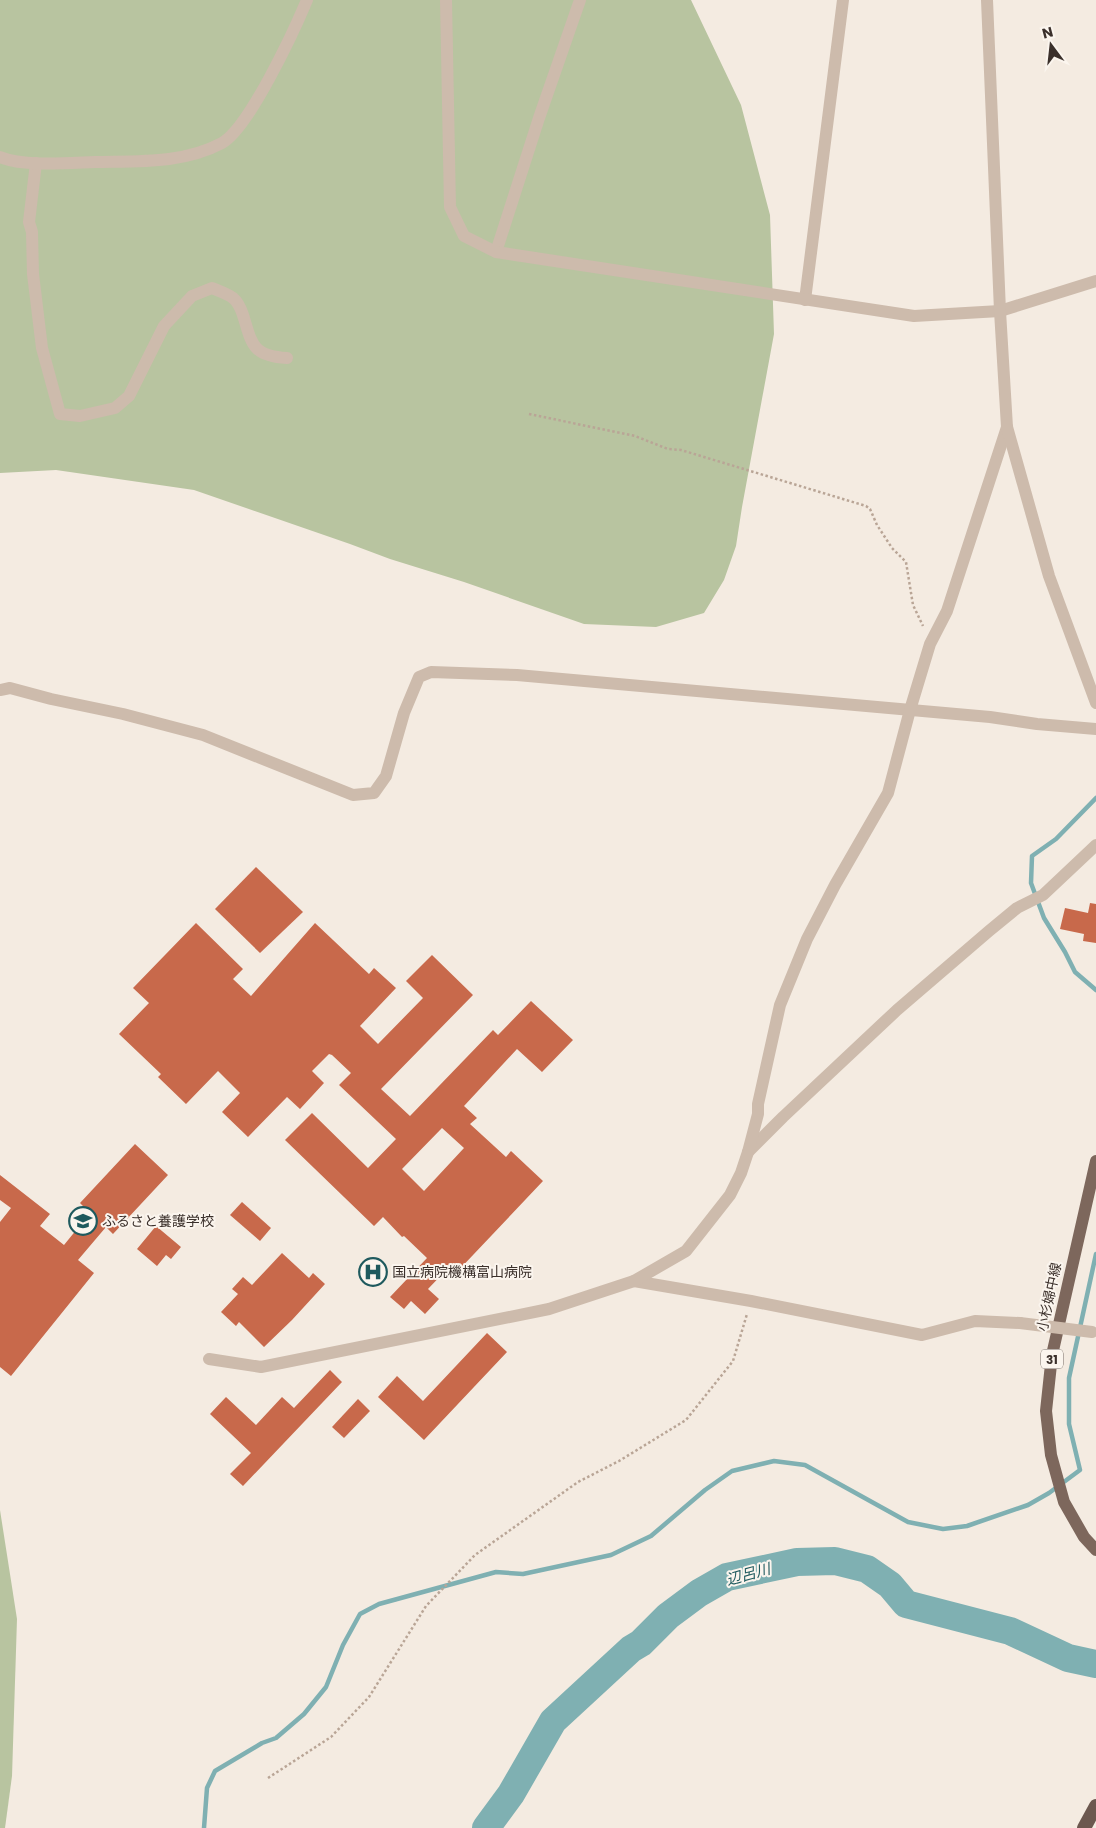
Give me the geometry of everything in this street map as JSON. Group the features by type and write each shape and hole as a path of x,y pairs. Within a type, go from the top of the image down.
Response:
{"highway":[{"path":"1084,1828 1096,1806"}],"main road":[{"name":"小杉婦中線","path":"1096,1161 1052,1355 1046,1411 1051,1455 1064,1502 1084,1536 1096,1550"}],"street":[{"path":"0,158 36,163 152,161 196,154 224,142 246,117 294,31 307,0"},
{"path":"446,0 450,207 464,236 496,252 914,316 1000,311 1096,281"},
{"path":"496,252 539,118 580,0"},
{"path":"805,300 843,0"},
{"path":"987,0 1000,311 1007,427 1049,576 1096,702"},
{"path":"36,163 29,222 32,232 33,274 42,348 60,414 80,416 115,408 129,396 164,326 192,296 212,288 233,298 240,307 252,344 263,354 271,357 287,358"},
{"path":"209,1359 261,1367 549,1309 634,1281 686,1251 730,1194 741,1173 758,1114 758,1104 780,1005 807,939 835,885 888,793 930,644 947,611 1007,427"},
{"path":"0,690 10,688 203,735 353,795 374,793 386,776 404,713 419,677 430,672 517,675 1096,728"},
{"path":"748,1152 897,1010 1017,908 1043,895 1096,845"},
{"path":"634,1281 751,1301 922,1335 975,1321 1020,1323 1094,1331"}],"path":[{"path":"530,414 635,436 668,449 681,450 866,506 870,509 877,525 892,548 906,562 913,604 930,644"},
{"path":"268,1778 331,1737 359,1708 369,1697 426,1606 475,1555 578,1482 619,1461 686,1420 734,1361 751,1301"}],"green space":[{"path":"0,0 691,0 741,105 770,215 774,334 736,546 724,580 704,613 656,627 584,624 464,582 390,559 194,490 56,470 0,473"},
{"path":"0,1510 17,1619 12,1776 5,1828 0,1828"}],"building":[{"path":"256,867 303,912 260,953 215,909"},
{"path":"1090,903 1096,904 1096,943 1083,941 1084,934 1060,929 1065,908 1088,913"},
{"path":"196,923 243,969 233,979 251,996 315,923 369,974 374,968 396,988 360,1026 378,1044 423,998 406,981 432,955 473,995 381,1089 410,1116 493,1030 498,1035 531,1001 573,1040 542,1072 517,1049 464,1106 477,1118 470,1124 506,1157 511,1151 543,1181 455,1274 449,1267 428,1289 439,1299 425,1314 411,1301 404,1309 390,1297 427,1258 404,1236 402,1237 383,1217 374,1226 285,1140 312,1113 368,1168 396,1139 339,1085 351,1073 329,1054 312,1071 324,1083 300,1109 287,1097 248,1137 222,1112 240,1093 218,1071 186,1104 158,1077 161,1074 119,1034 149,1003 133,988","holes":["442,1128 464,1148 424,1191 402,1169"]},
{"path":"135,1144 168,1175 113,1234 106,1227 78,1260 94,1273 11,1376 0,1367 0,1222 11,1208 0,1200 0,1175 50,1214 40,1226 64,1245 90,1213 80,1203"},
{"path":"242,1202 271,1228 260,1241 230,1215"},
{"path":"156,1226 181,1247 171,1259 166,1255 157,1266 137,1249"},
{"path":"282,1253 309,1278 313,1273 325,1284 264,1347 239,1322 236,1326 221,1312 238,1294 232,1289 243,1277 252,1285"},
{"path":"487,1333 507,1352 424,1440 378,1397 397,1376 423,1401"},
{"path":"330,1370 342,1382 243,1486 230,1474 251,1453 210,1414 226,1397 256,1425 282,1397 294,1408"},
{"path":"358,1399 370,1411 344,1438 332,1427"}],"waterway":[{"path":"1096,798 1056,839 1032,856 1031,883 1044,918 1075,972 1096,990"},
{"path":"204,1828 207,1788 215,1771 262,1743 276,1738 304,1714 326,1687 343,1645 360,1614 379,1604 496,1572 523,1574 611,1555 651,1536 705,1490 732,1471 774,1461 805,1465 908,1522 943,1529 967,1526 1028,1505 1049,1493 1080,1470 1069,1424 1069,1378 1096,1254"},
{"name":"辺呂川","path":"486,1828 511,1794 553,1721 631,1649 641,1643 668,1616 699,1593 727,1577 797,1562 835,1561 867,1569 890,1585 906,1604 1010,1631 1068,1658 1096,1664"}],"place":[{"name":"ふるさと養護学校","path":"83,1221"},
{"name":"国立病院機構富山病院","path":"373,1272"}]}
